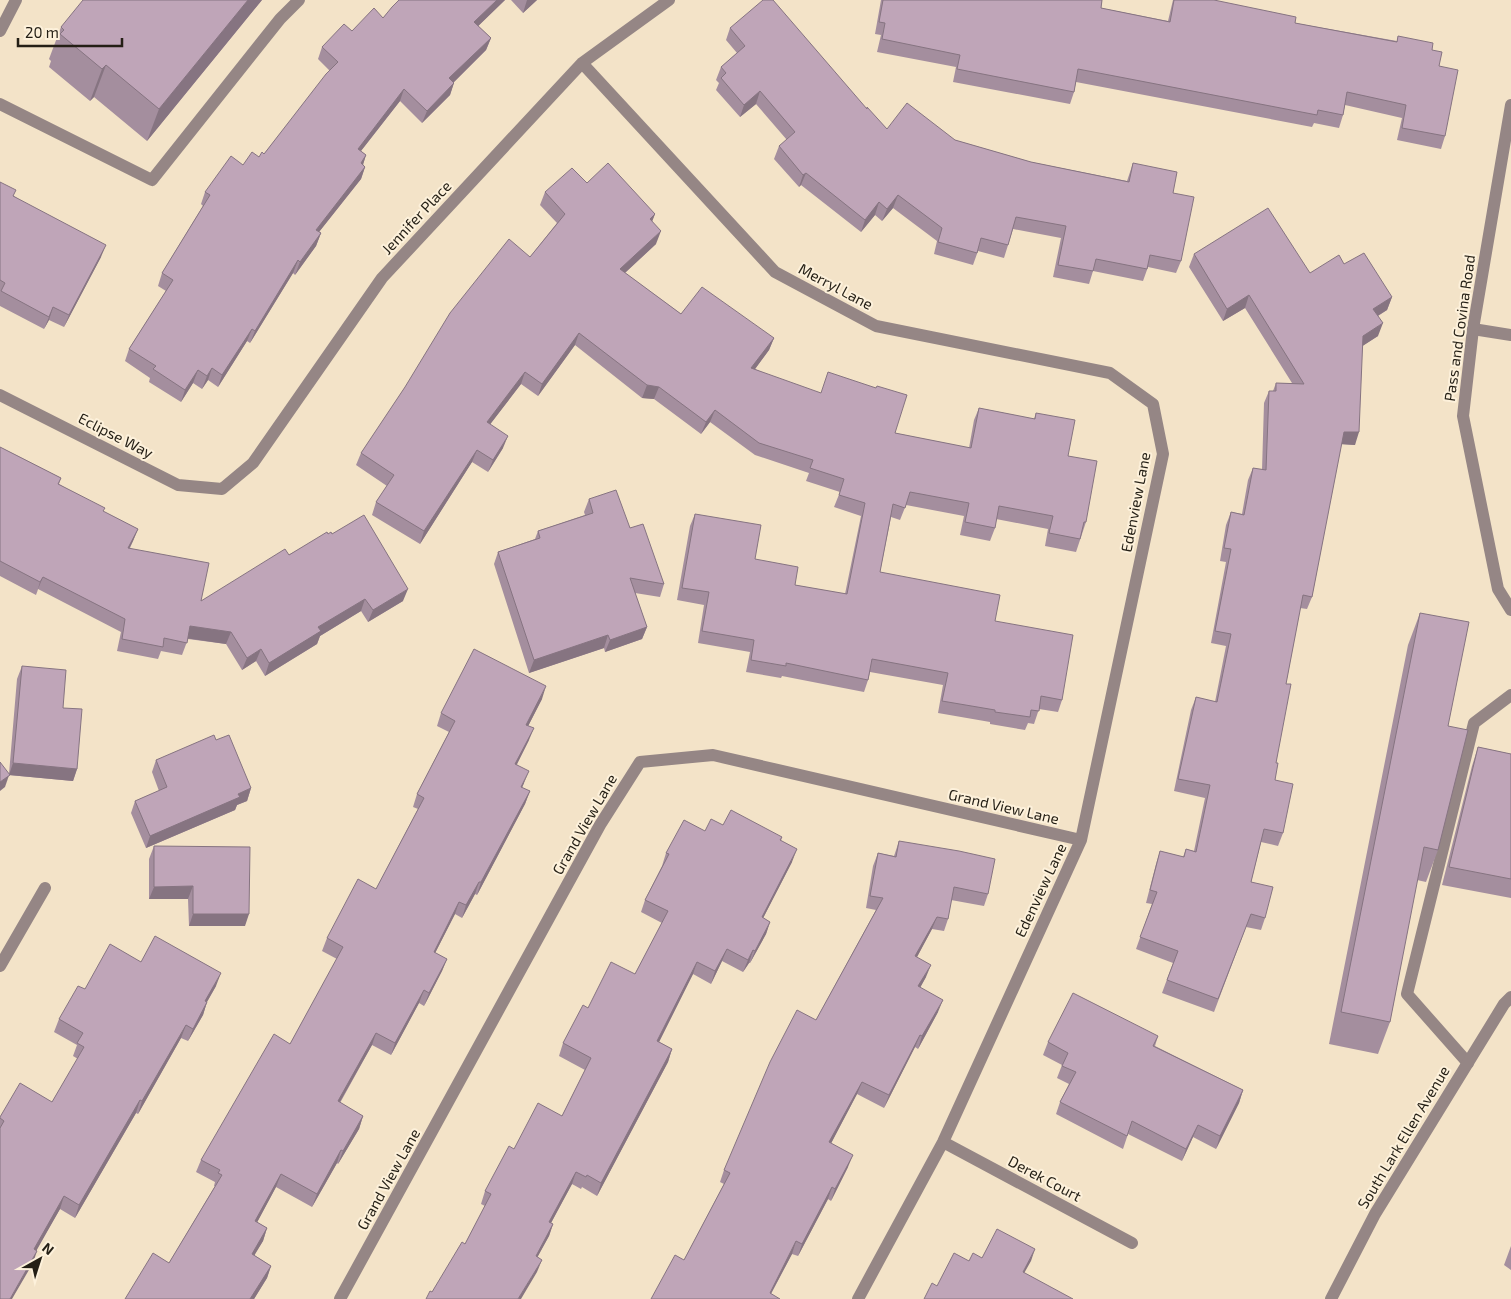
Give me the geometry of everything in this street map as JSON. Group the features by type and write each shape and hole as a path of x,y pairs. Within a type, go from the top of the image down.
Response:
{"street":[{"path":"0,31 16,0"},
{"path":"0,104 152,180 280,19 299,0"},
{"name":"Jennifer Place","path":"222,489 253,463 382,278 582,62 670,0"},
{"name":"Merryl Lane","path":"582,62 775,272 876,326 1110,373 1153,404"},
{"name":"Pass and Covina Road","path":"1511,105 1473,329 1463,416 1498,589 1511,610"},
{"path":"1473,329 1511,335"},
{"name":"Eclipse Way","path":"0,394 178,484 222,489"},
{"name":"Edenview Lane","path":"858,1299 943,1142 1081,840 1163,454 1153,404"},
{"path":"1468,1063 1407,994 1474,723 1511,695"},
{"name":"Grand View Lane","path":"340,1299 600,825 640,762 713,755 1081,840"},
{"path":"0,966 45,888"},
{"name":"South Lark Ellen Avenue","path":"1331,1299 1375,1214 1504,1004 1511,997"},
{"name":"Derek Court","path":"943,1142 1132,1243"}],"building":[{"path":"83,0 248,0 159,109 106,65 102,69 60,34 64,30 61,27"},
{"path":"399,0 497,0 474,22 491,38 449,78 454,83 427,111 404,89 358,149 366,155 361,163 365,167 316,230 321,233 300,262 298,260 255,331 252,329 222,375 212,368 207,376 198,370 185,390 153,369 156,366 129,349 173,280 162,273 210,195 205,192 231,156 243,165 252,152 259,157 262,152 264,154 326,74 338,62 322,47 344,24 352,31 374,8 383,18"},
{"path":"763,0 773,0 867,109 867,107 887,129 907,103 955,140 1031,162 1129,182 1133,163 1177,172 1173,193 1194,197 1181,261 1150,255 1147,269 1096,259 1093,271 1058,265 1066,226 1016,217 1008,245 981,238 977,253 938,242 942,228 898,195 887,209 879,202 865,220 806,173 803,175 779,146 795,132 760,91 744,105 721,78 726,73 721,67 745,46 730,28"},
{"path":"883,0 1102,0 1101,8 1170,22 1174,0 1214,0 1296,17 1295,23 1397,42 1398,36 1433,43 1432,50 1442,52 1439,66 1458,70 1445,136 1402,128 1406,105 1347,92 1343,115 1318,110 1317,115 1078,69 1074,92 957,69 960,55 882,39 885,23 879,22"},
{"path":"608,163 655,214 650,219 661,231 620,269 681,314 702,287 774,338 751,368 821,393 828,372 876,388 877,386 907,395 895,433 971,448 979,408 1035,419 1036,413 1075,420 1068,456 1097,461 1086,522 1084,522 1080,539 1049,533 1053,516 999,506 995,528 965,522 969,503 910,492 905,508 893,504 880,572 1000,595 995,621 1073,635 1062,700 1041,696 1039,711 1031,710 1030,717 995,712 995,710 942,701 948,673 872,659 868,680 786,663 786,666 751,660 754,640 702,631 709,592 682,588 695,514 761,525 755,559 798,567 795,585 847,594 865,503 839,495 844,479 810,468 813,460 759,443 715,410 706,422 659,387 647,385 579,333 542,384 525,372 487,422 508,436 493,460 477,450 424,531 376,502 394,475 361,453 405,387 450,313 509,239 530,257 565,214 545,192 572,168 587,183"},
{"path":"0,182 16,190 13,196 106,245 69,315 53,307 49,317 1,291 5,283 0,280"},
{"path":"1268,208 1310,273 1339,255 1344,264 1364,253 1392,297 1373,309 1383,323 1363,336 1359,432 1344,432 1312,597 1303,595 1286,684 1291,684 1276,763 1278,763 1275,780 1293,784 1283,833 1264,829 1251,882 1273,887 1265,918 1251,914 1218,999 1167,980 1178,951 1140,937 1157,892 1150,890 1160,851 1184,857 1186,849 1196,852 1210,785 1178,779 1196,697 1217,702 1231,634 1215,631 1231,549 1224,548 1231,512 1244,515 1253,468 1266,470 1269,391 1276,391 1276,383 1304,384 1249,295 1227,309 1194,254"},
{"path":"0,447 61,478 58,484 105,508 103,511 138,529 128,548 209,563 201,601 285,549 289,555 327,532 332,534 364,515 408,589 373,610 365,599 318,627 321,631 269,663 261,649 247,658 231,632 190,626 187,643 164,638 163,647 122,639 125,619 43,577 40,582 0,561"},
{"path":"616,490 630,528 643,524 664,584 630,578 647,627 610,640 608,635 534,660 498,552 540,538 538,531 593,513 589,499"},
{"path":"1420,613 1469,622 1448,726 1468,730 1438,850 1424,847 1390,1022 1341,1012"},
{"path":"474,649 546,686 526,725 534,728 515,764 529,771 521,787 530,791 481,882 479,882 466,905 459,902 434,952 447,959 429,993 424,990 395,1043 376,1033 338,1101 363,1116 343,1151 341,1150 317,1194 281,1174 255,1221 267,1228 252,1254 271,1266 250,1299 125,1299 153,1253 169,1263 222,1175 218,1173 220,1170 201,1160 274,1034 290,1044 343,947 327,938 358,879 376,889 424,798 417,794 455,721 441,713"},
{"path":"22,666 66,670 63,708 82,709 77,769 13,763"},
{"path":"214,735 216,740 229,735 251,788 238,794 240,797 150,836 135,801 167,787 156,760"},
{"path":"1478,747 1511,754 1511,879 1449,867"},
{"path":"0,762 10,775 0,782"},
{"path":"731,810 782,837 780,840 797,849 762,917 770,922 755,951 753,950 748,960 727,949 715,971 697,962 657,1041 672,1049 601,1183 587,1175 586,1177 576,1172 549,1222 553,1224 536,1256 542,1260 518,1299 426,1299 462,1242 465,1244 491,1194 485,1191 509,1146 514,1149 538,1103 562,1116 591,1058 563,1043 583,1005 588,1008 611,962 635,974 668,911 645,900 669,854 666,853 684,820 705,831 711,819 723,825"},
{"path":"899,841 995,859 988,894 954,887 948,919 937,917 915,956 931,965 918,986 943,1000 922,1036 920,1035 889,1095 862,1082 829,1142 853,1155 835,1189 832,1187 802,1244 796,1241 770,1293 780,1299 651,1299 675,1255 684,1260 730,1173 724,1170 770,1062 797,1010 816,1020 883,898 870,896 878,853 896,857"},
{"path":"154,846 250,847 249,914 193,914 193,886 154,887"},
{"path":"155,936 221,973 205,1001 207,1002 193,1029 186,1025 79,1205 64,1196 34,1249 37,1251 10,1299 0,1299 0,1128 4,1121 0,1117 20,1083 52,1102 84,1047 77,1043 83,1033 59,1019 78,986 85,989 110,944 141,962"},
{"path":"1073,993 1158,1036 1153,1046 1243,1090 1220,1136 1198,1125 1186,1149 1132,1121 1127,1136 1060,1102 1076,1072 1062,1066 1068,1053 1048,1042"},
{"path":"997,1229 1035,1249 1023,1272 1073,1299 924,1299 932,1283 937,1286 954,1253 969,1261 973,1253 982,1258"}]}
